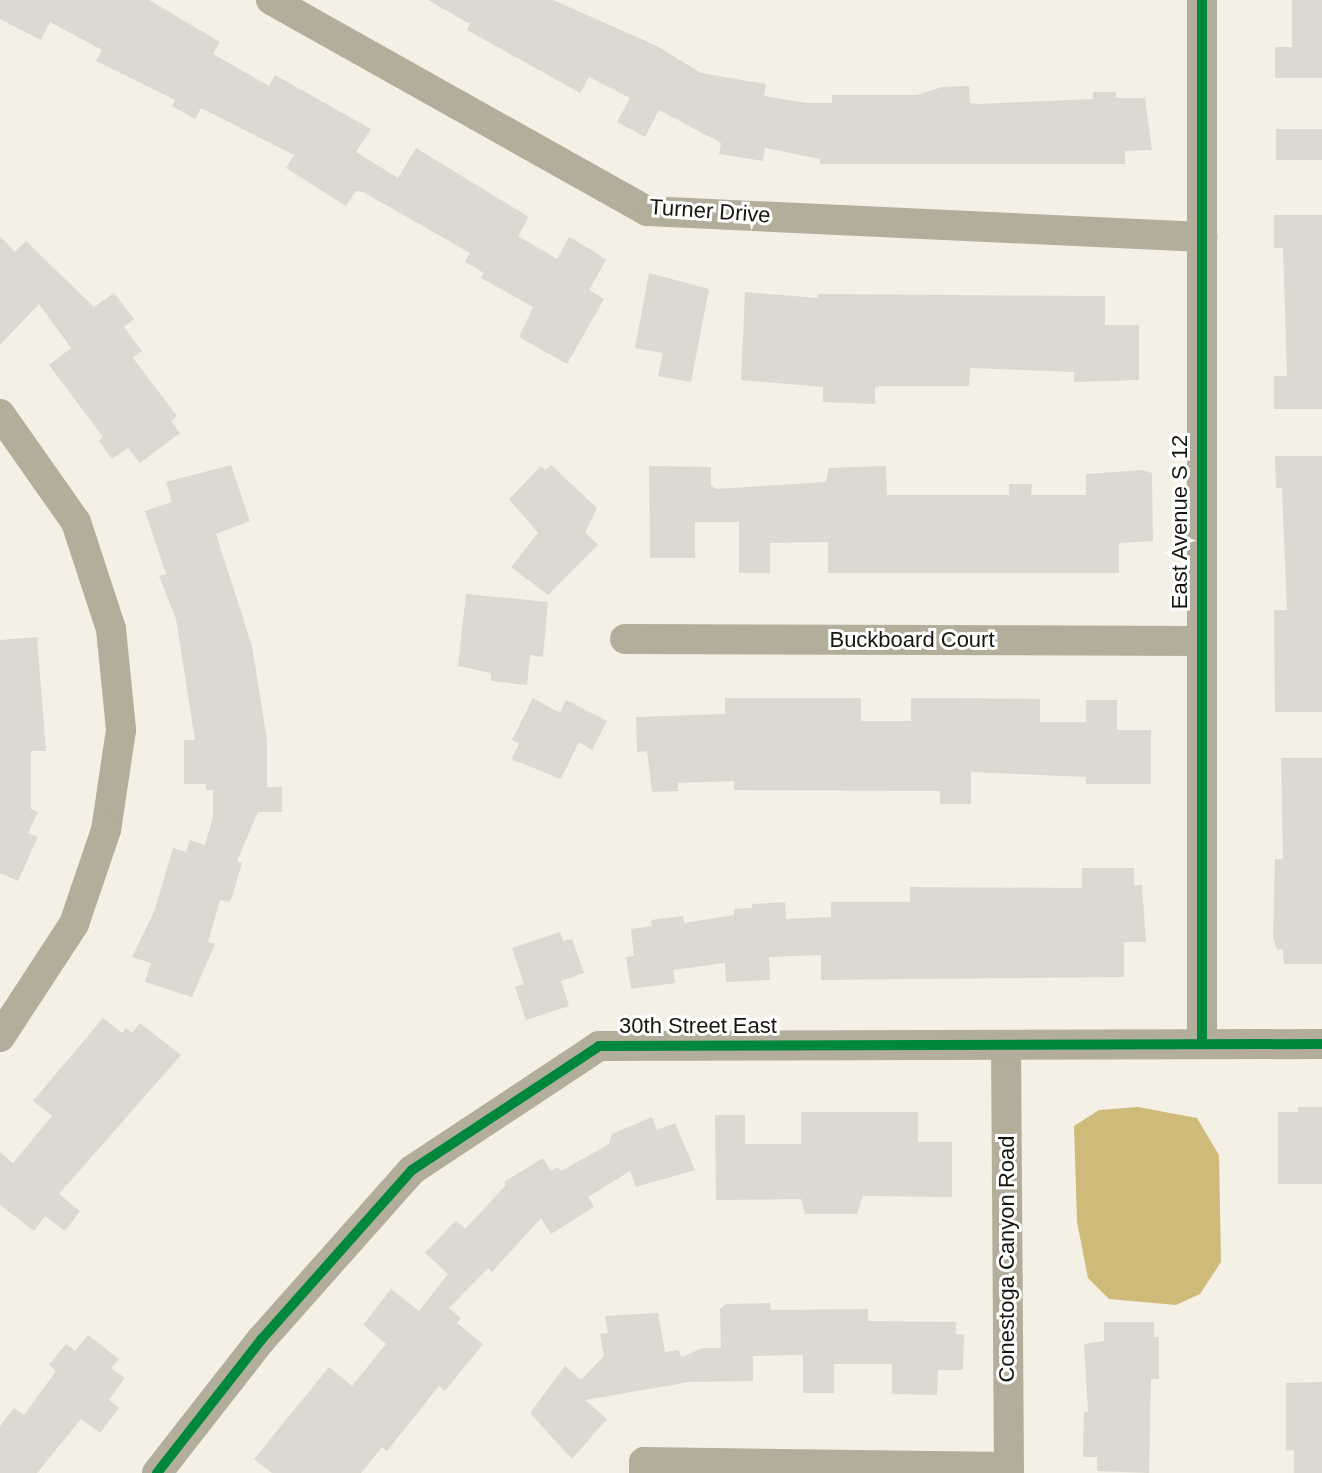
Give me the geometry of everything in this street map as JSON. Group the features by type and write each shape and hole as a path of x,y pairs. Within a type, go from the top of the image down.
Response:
{"street":[{"name":"Turner Drive","path":"271,0 647,211 1202,237"},
{"name":"East Avenue S 12","path":"1202,0 1202,1044"},
{"path":"0,414 76,522 111,629 121,730 106,830 74,924 0,1037"},
{"name":"Buckboard Court","path":"625,639 1200,641"},
{"name":"30th Street East","path":"157,1473 261,1340 412,1170 599,1046 1322,1044"},
{"name":"Conestoga Canyon Road","path":"1006,1045 1009,1470"},
{"path":"644,1468 1009,1470"}],"shaded area":[{"path":"1138,1107 1197,1118 1219,1155 1221,1262 1200,1294 1176,1305 1109,1299 1088,1278 1077,1222 1074,1126 1099,1110"}],"building":[{"path":"0,0 149,0 220,42 213,54 269,86 275,75 371,129 356,152 398,178 416,148 529,217 518,236 557,259 569,237 595,252 606,260 589,290 604,299 567,364 519,337 533,307 481,278 484,273 465,262 470,253 363,192 356,191 346,206 286,168 294,155 201,108 195,119 172,106 175,100 96,61 102,50 50,22 41,40 0,19"},
{"path":"428,0 553,0 657,46 701,73 766,84 764,96 807,103 832,103 832,95 917,95 942,87 969,86 970,103 978,104 1093,99 1093,92 1116,92 1116,98 1145,98 1152,150 1125,151 1125,164 820,164 820,159 765,148 763,161 719,154 721,143 659,110 645,137 617,122 630,98 589,77 580,93 467,30 470,24"},
{"path":"1292,0 1322,0 1322,78 1275,78 1275,47 1292,47"},
{"path":"1276,129 1322,129 1322,160 1276,160"},
{"path":"1274,215 1322,215 1322,409 1274,409 1274,376 1287,376 1283,248 1274,248"},
{"path":"0,236 15,252 26,241 94,307 114,293 134,319 124,327 142,351 133,358 177,416 171,421 180,433 140,463 128,448 112,459 99,441 103,437 49,365 71,348 39,304 0,345"},
{"path":"649,273 709,289 691,382 658,376 663,353 635,348"},
{"path":"745,292 818,298 818,294 1105,296 1105,325 1139,325 1139,380 1074,382 1074,372 970,368 969,386 880,386 875,388 875,404 823,402 823,387 741,380"},
{"path":"1275,456 1322,456 1322,712 1275,712 1274,610 1287,610 1282,488 1276,488"},
{"path":"231,465 250,521 216,534 252,646 267,740 267,787 282,787 282,812 258,812 237,861 242,863 232,897 229,902 220,900 208,942 215,944 192,997 145,982 151,963 132,957 154,912 173,848 186,852 190,840 205,845 213,817 213,790 206,790 206,784 184,784 184,740 195,740 176,619 159,576 166,574 145,511 172,502 166,482"},
{"path":"551,465 597,508 585,532 598,545 548,595 511,567 538,533 509,499 541,466 545,470"},
{"path":"649,466 711,467 711,486 717,489 826,482 829,468 886,466 887,495 1009,495 1009,484 1032,484 1031,495 1086,495 1086,474 1142,470 1152,473 1153,541 1119,543 1119,573 828,573 828,542 770,543 770,573 739,573 739,522 695,522 695,558 650,558"},
{"path":"466,594 548,602 543,657 530,655 527,685 491,681 491,673 458,666"},
{"path":"37,637 46,751 31,751 31,809 38,812 28,833 38,837 18,881 0,873 0,640"},
{"path":"533,698 560,713 566,700 607,721 592,750 579,742 561,779 511,759 519,744 512,740"},
{"path":"725,698 861,698 861,721 911,721 911,698 1040,699 1040,722 1086,722 1086,700 1117,700 1117,730 1151,730 1151,784 1086,784 1086,777 971,772 971,804 940,804 940,791 734,790 734,781 678,783 678,791 652,792 647,751 637,752 636,717 725,714"},
{"path":"1281,758 1322,758 1322,964 1284,964 1283,949 1277,950 1273,938 1275,859 1283,859"},
{"path":"1082,868 1134,868 1134,885 1142,885 1146,942 1124,942 1124,977 821,980 821,955 769,957 770,980 726,982 725,963 673,970 675,983 631,989 626,957 634,956 631,929 652,926 651,920 683,916 684,923 734,915 734,909 752,908 752,904 785,902 786,919 831,917 831,902 910,902 910,887 1082,888"},
{"path":"560,932 563,941 572,939 584,973 561,981 569,1006 526,1020 515,987 524,984 512,948"},
{"path":"103,1018 122,1033 126,1028 132,1033 140,1023 181,1055 59,1194 80,1211 65,1231 45,1216 34,1231 0,1205 0,1152 13,1163 52,1116 33,1101"},
{"path":"1298,1107 1322,1107 1322,1184 1278,1184 1278,1112 1298,1112"},
{"path":"801,1112 918,1112 918,1142 952,1142 952,1197 863,1196 857,1214 805,1214 801,1199 716,1200 715,1115 745,1115 745,1144 801,1144"},
{"path":"652,1117 657,1130 675,1123 695,1170 636,1187 630,1171 588,1197 594,1207 551,1234 541,1218 492,1272 488,1268 449,1308 461,1318 457,1323 483,1344 445,1391 439,1386 387,1451 382,1447 361,1473 272,1473 254,1459 329,1367 352,1386 386,1344 363,1325 391,1289 419,1311 448,1274 425,1253 456,1220 465,1229 506,1185 504,1182 543,1158 551,1171 558,1167 561,1171 609,1144 612,1134"},
{"path":"770,1303 771,1310 868,1309 868,1321 956,1322 956,1334 964,1334 963,1370 938,1370 937,1395 892,1394 892,1364 834,1364 834,1393 803,1393 803,1355 753,1356 753,1381 690,1382 585,1400 607,1419 572,1459 530,1413 565,1366 581,1380 604,1356 600,1334 608,1333 605,1316 658,1313 665,1352 678,1350 682,1357 702,1348 721,1348 720,1309 726,1304"},
{"path":"1104,1322 1154,1322 1154,1337 1159,1337 1159,1379 1151,1379 1149,1473 1097,1471 1097,1457 1083,1457 1084,1412 1088,1412 1084,1344 1104,1341"},
{"path":"88,1335 119,1359 111,1368 125,1378 109,1400 119,1408 100,1433 81,1419 37,1473 0,1473 0,1426 14,1408 24,1415 56,1371 49,1365 66,1344 75,1351"},
{"path":"1322,1382 1322,1473 1294,1473 1294,1450 1286,1451 1286,1383"}],"cycle path":[{"path":"1202,0 1202,1044"},
{"path":"157,1473 261,1340 412,1170 599,1046 1322,1044"}]}
